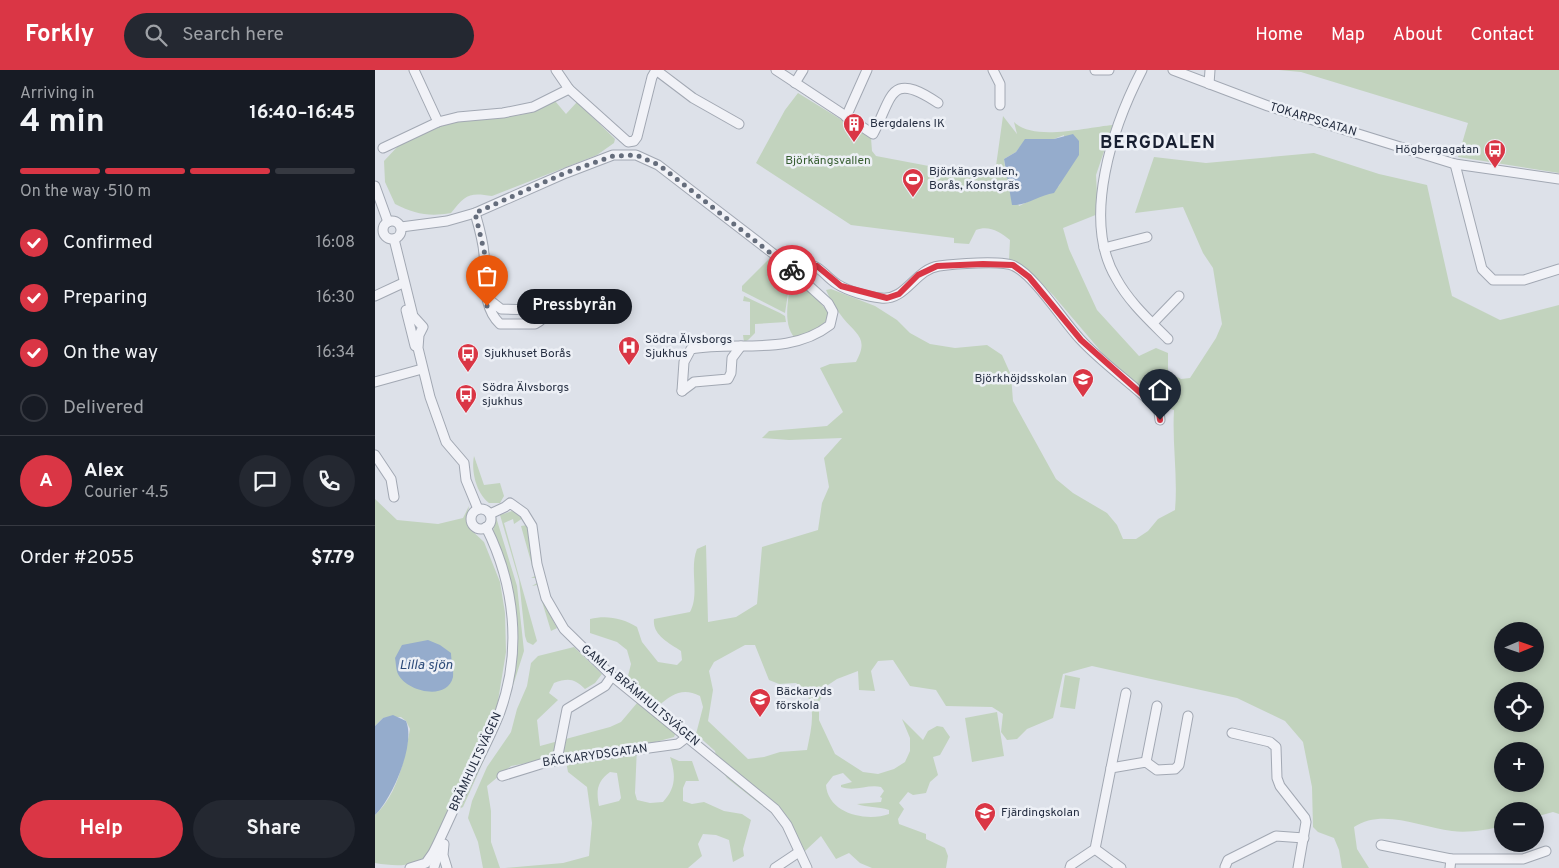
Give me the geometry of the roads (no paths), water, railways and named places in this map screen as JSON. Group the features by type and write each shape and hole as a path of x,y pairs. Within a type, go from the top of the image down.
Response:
{"street":[{"path":"414,70 438,122"},
{"path":"556,70 569,90 628,142 634,141 656,70 693,98 739,124"},
{"path":"776,70 873,134 890,93 900,86 908,84 919,87 939,103"},
{"path":"795,83 803,70"},
{"path":"846,117 867,70"},
{"path":"993,70 999,84 1001,105"},
{"path":"1095,70 1109,70"},
{"path":"1142,70 1120,121 1103,183 1101,217 1104,248 1115,277 1132,303 1168,339"},
{"name":"TOKARPSGATAN","path":"1173,70 1268,106 1455,164"},
{"path":"1209,84 1210,70"},
{"path":"383,148 438,122 458,117 503,113 533,107 569,90"},
{"path":"401,228 447,221 475,213 593,162 613,156 636,155 659,165 793,271 828,303 833,312 830,325 814,335 794,342 691,349 686,355 682,391 694,382 728,378 731,374 732,358 741,346"},
{"path":"1559,179 1455,164 1482,269 1493,280 1507,282 1524,280 1559,269"},
{"path":"375,186 388,222"},
{"path":"475,213 482,239 487,306 500,324 529,324 540,321 540,314 536,310 501,310 487,298"},
{"path":"395,221 401,228 400,236 394,239 379,234 388,222 395,221"},
{"path":"1104,248 1147,237"},
{"path":"394,239 404,284 402,293 416,354 420,359 437,422 446,442 464,464 466,480 478,509"},
{"path":"793,271 800,266 817,266 841,286 887,298 899,294 918,275 937,266 1013,265 1029,277 1081,340 1154,405 1159,412 1160,420"},
{"path":"375,296 404,284"},
{"path":"1153,323 1179,296"},
{"path":"497,321 501,310"},
{"path":"723,347 732,358"},
{"path":"375,382 422,369"},
{"path":"684,372 694,382"},
{"path":"375,455 391,479 394,497"},
{"name":"GAMLA BRÄMHULTSVÄGEN","path":"490,514 505,507 510,502 524,514 532,526 546,598 558,621 576,642 612,676 775,809 787,825 807,868"},
{"path":"478,509 485,509 490,514 491,520 486,528 478,528 472,521 473,514 478,509"},
{"name":"BRÄMHULTSVÄGEN","path":"410,868 428,861 449,822 500,712 512,662 513,643 510,598 503,571 486,528"},
{"path":"557,760 567,709 605,686 612,676"},
{"path":"1070,868 1071,865 1095,849 1125,693"},
{"path":"1146,762 1157,706"},
{"path":"1111,768 1146,762 1157,770 1171,771 1179,765 1189,716"},
{"path":"1232,732 1274,744 1278,752 1277,778 1285,794 1305,818 1304,838 1298,868"},
{"name":"BÄCKARYDSGATAN","path":"502,776 531,765 557,760 677,744 687,737"},
{"name":"BRÄMHULTSVÄGEN","path":"434,868 449,822"},
{"name":"BRÄMHULTSVÄGEN","path":"444,835 443,855 447,868"},
{"path":"1225,867 1228,860 1276,836 1304,838"},
{"path":"1381,845 1450,864 1523,859 1546,851"},
{"path":"1095,849 1121,868"},
{"path":"775,868 799,852"},
{"path":"434,868 441,866 447,868"}],"water":[{"path":"1073,134 1079,141 1079,155 1054,193 1023,204 1012,205 1004,159 1016,152 1025,139 1054,139"},
{"name":"Lilla sjön","path":"428,640 440,645 451,653 453,677 449,685 435,692 417,689 409,685 402,680 396,666 395,658 402,645"},
{"path":"393,715 406,721 408,743 401,771 388,797 375,815 375,726 383,718"}],"place":[{"name":"Bergdalens IK","path":"854,143"},
{"name":"Högbergagatan","path":"1495,169"},
{"name":"Björkängsvallen, Borås, Konstgräs","path":"913,198"},
{"name":"Pressbyrån","path":"487,306"},
{"name":"Södra Älvsborgs Sjukhus","path":"629,366"},
{"name":"Sjukhuset Borås","path":"468,373"},
{"name":"Björkhöjdsskolan","path":"1083,398"},
{"name":"Södra Älvsborgs sjukhus","path":"466,414"},
{"name":"Bäckaryds förskola","path":"760,718"},
{"name":"Fjärdingskolan","path":"985,832"}],"district":[{"name":"BERGDALEN","path":"1158,143"}],"park label":[{"name":"Björkängsvallen","path":"828,161"}]}
